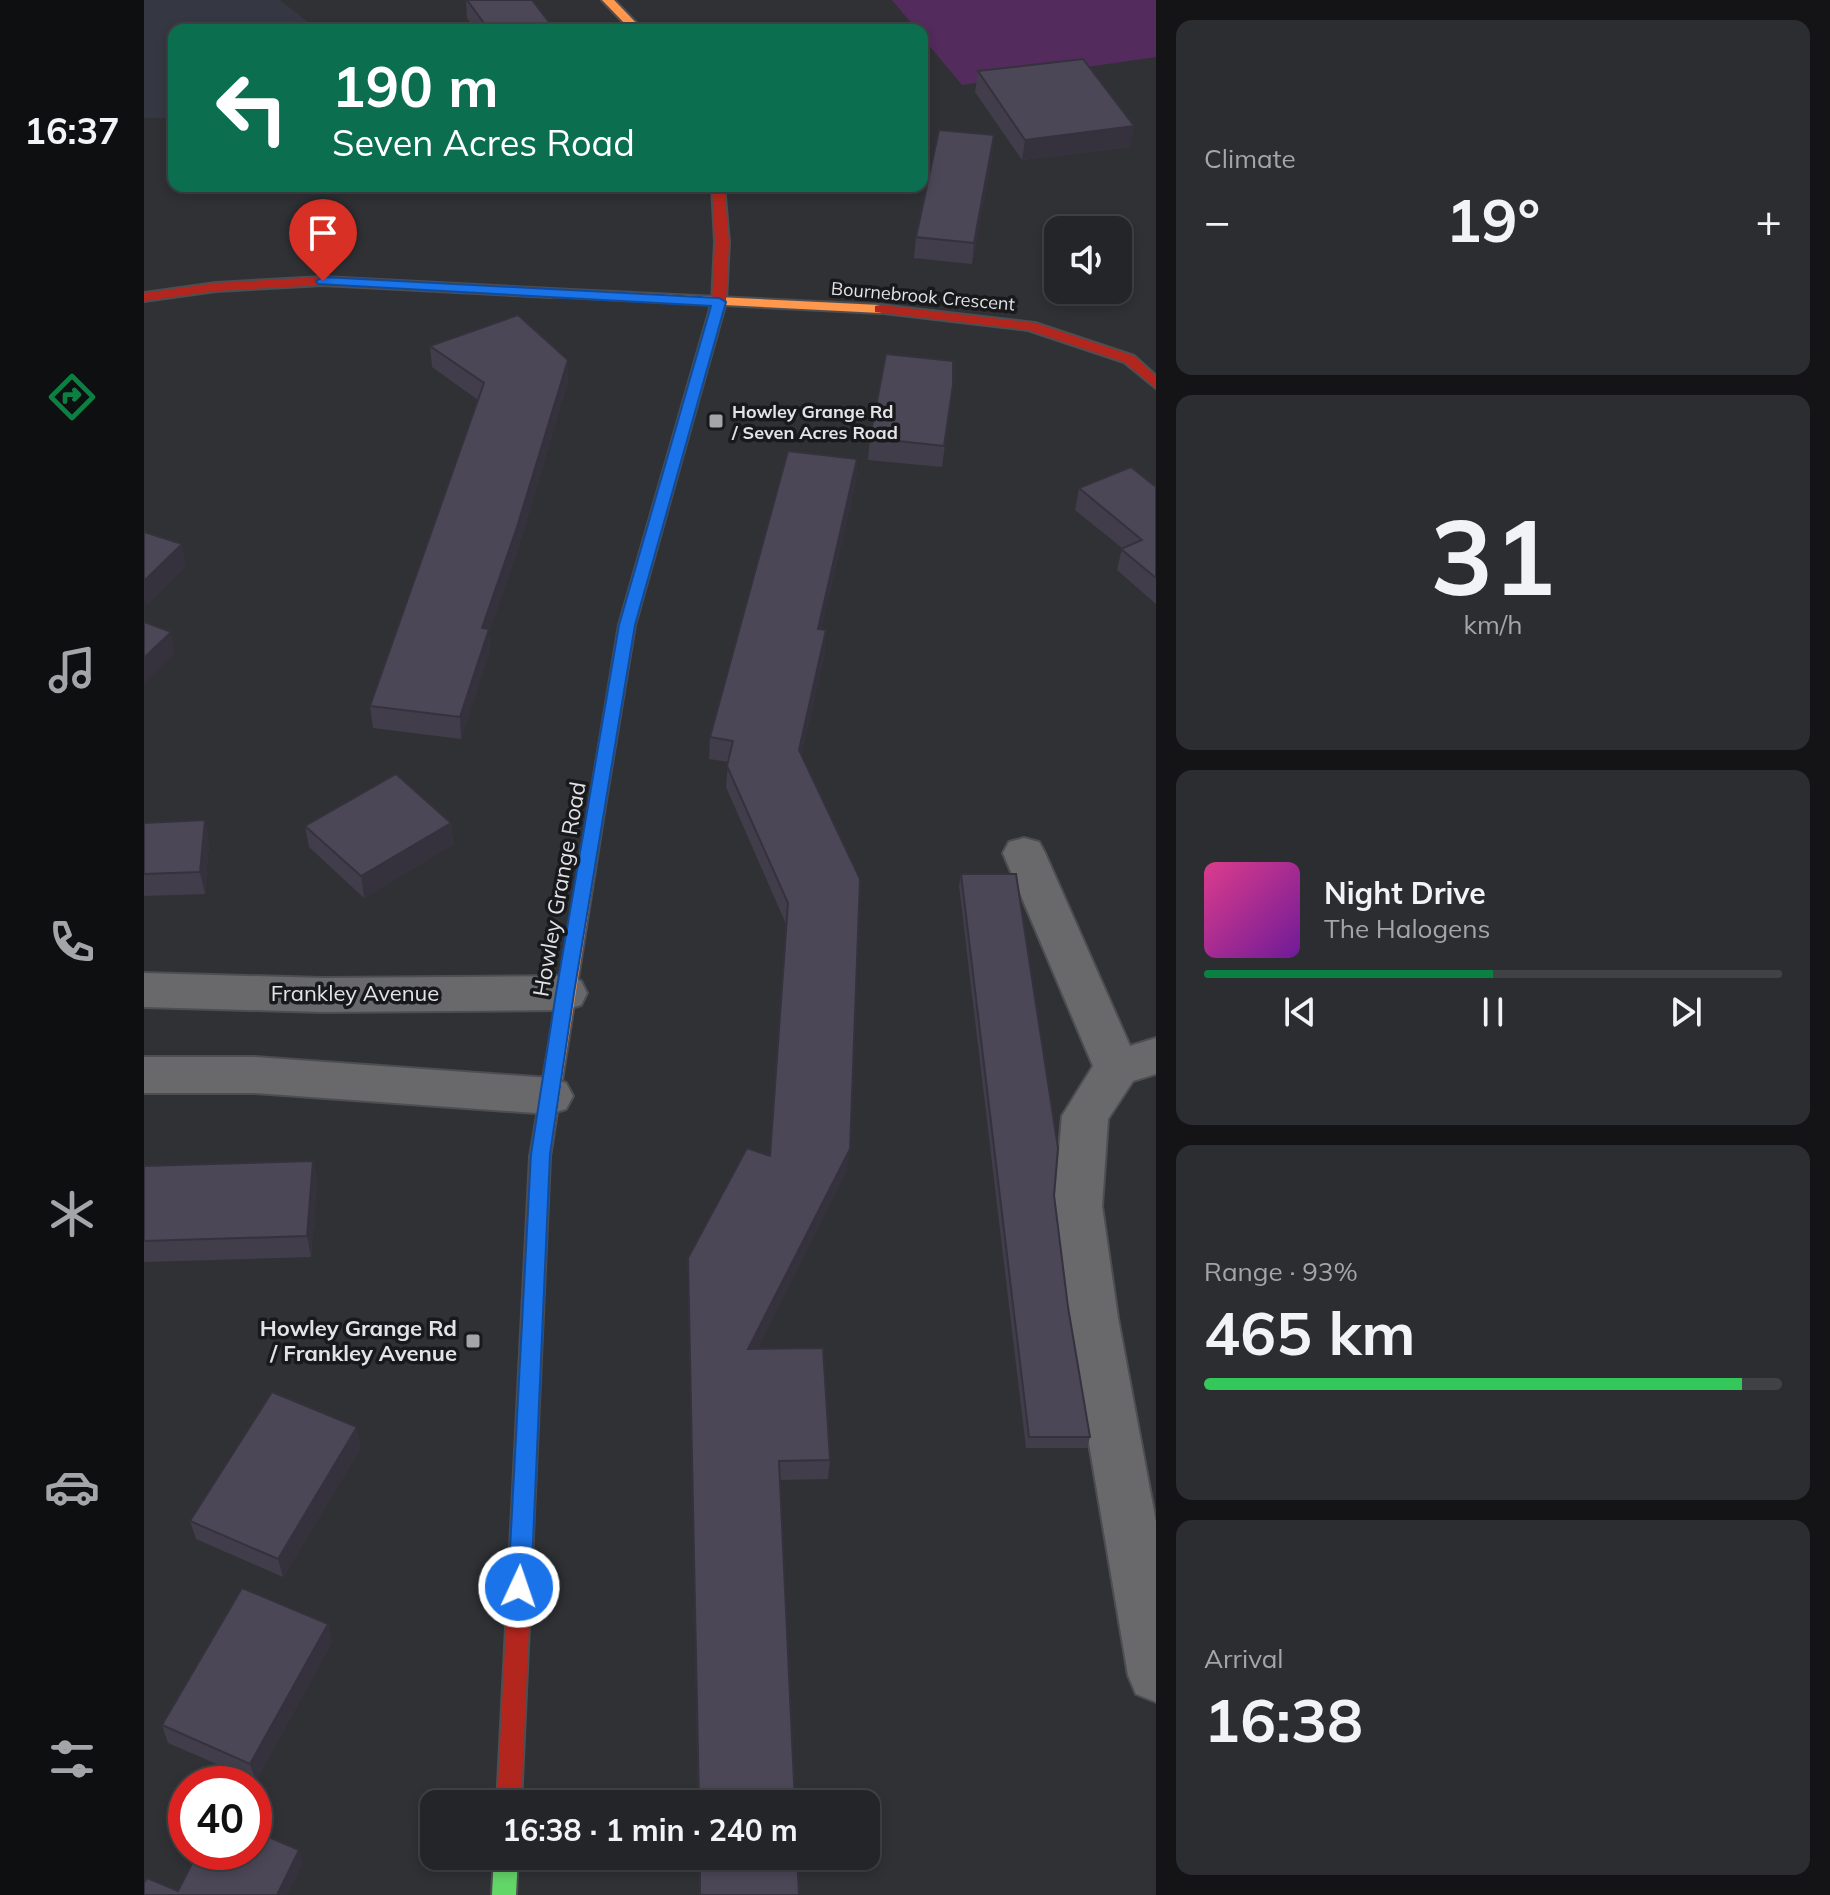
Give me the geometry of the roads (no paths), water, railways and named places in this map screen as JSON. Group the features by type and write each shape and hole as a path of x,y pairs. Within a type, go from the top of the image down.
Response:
{"street":[{"path":"608,0 631,24"},
{"name":"Howley Grange Road","path":"510,1790 540,1154 627,625 719,302 722,242 718,192"},
{"name":"Bournebrook Crescent","path":"144,297 216,287 323,281 894,310 1030,326 1129,359 1156,384"},
{"path":"1024,853 1137,1062 1085,1116 1078,1206 1093,1318 1156,1675"},
{"name":"Frankley Avenue","path":"144,990 323,995 565,993"},
{"path":"144,1075 255,1075 550,1096"},
{"path":"504,1895 505,1870"}],"place":[{"name":"Howley Grange Rd / Seven Acres Road","path":"716,421"},
{"name":"Howley Grange Rd / Frankley Avenue","path":"473,1341"}]}
